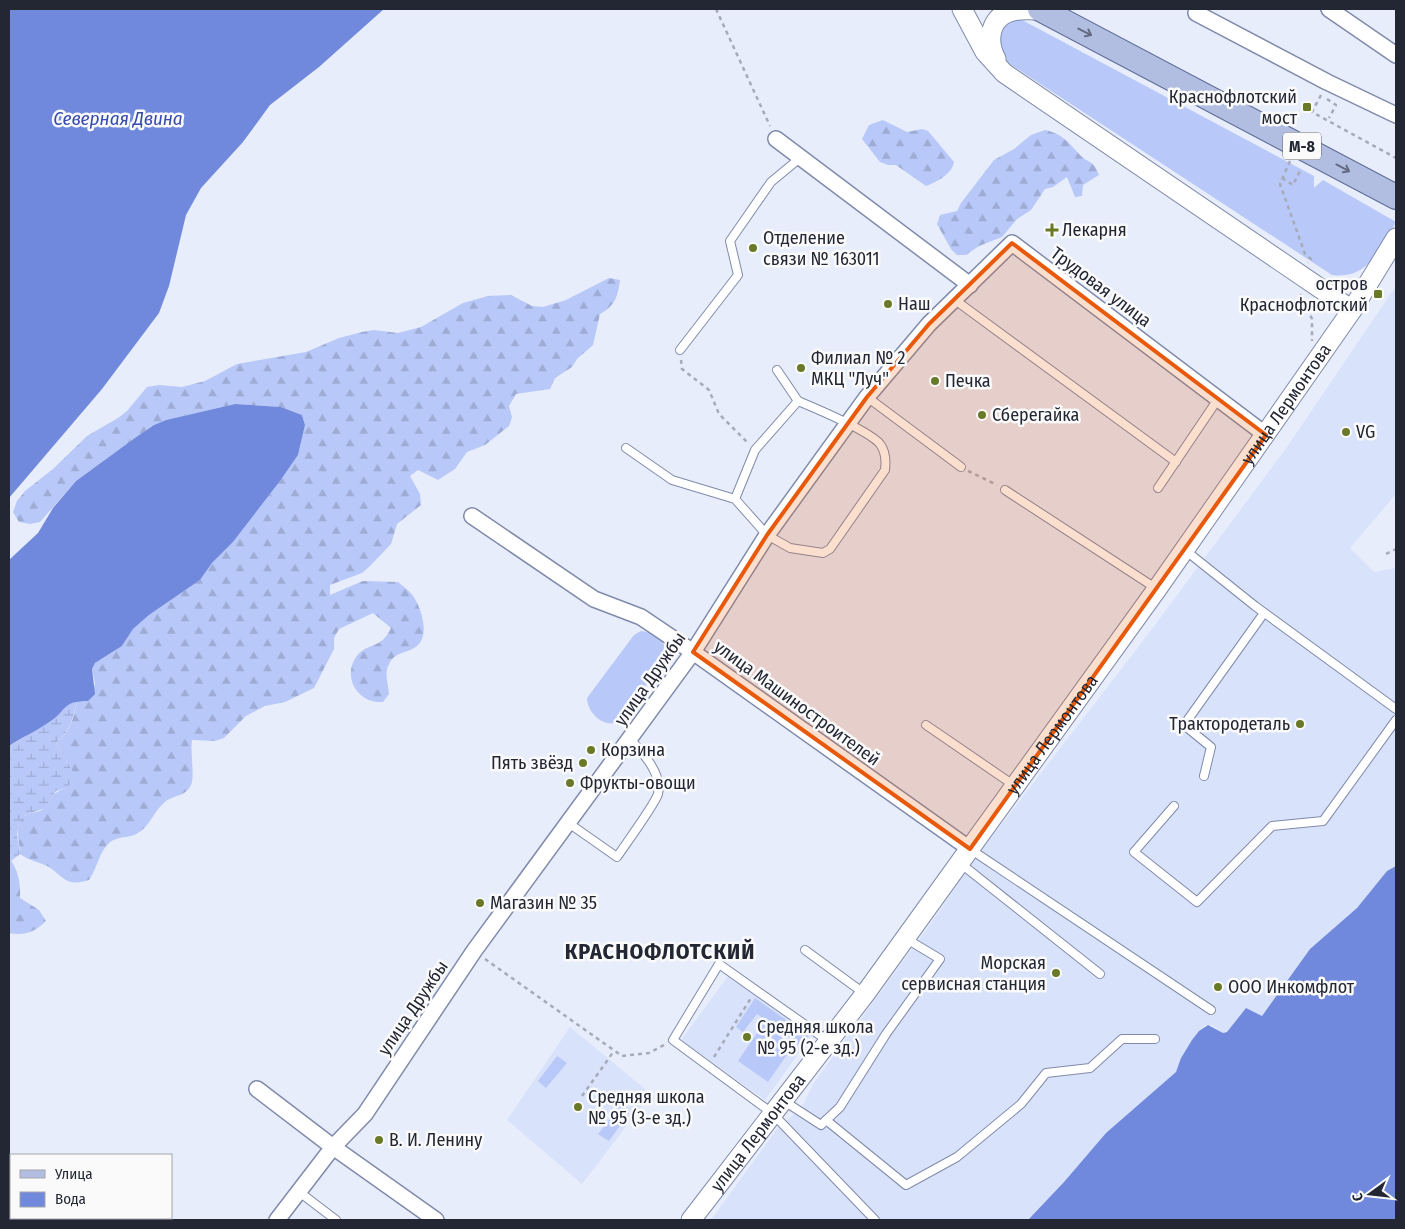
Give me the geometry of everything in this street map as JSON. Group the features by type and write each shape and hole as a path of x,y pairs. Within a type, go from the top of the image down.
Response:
{"main road":[{"path":"1041,9 1211,88"},
{"path":"1075,9 1211,88"},
{"name":"М-8","path":"1211,88 1396,179"},
{"name":"М-8","path":"1211,88 1396,197"}],"street":[{"path":"962,9 985,52 1004,73 1352,310"},
{"path":"1004,73 994,54 990,38 992,26 1001,16 1013,11 1041,9"},
{"path":"1330,9 1396,55"},
{"path":"1198,11 1327,82 1396,115"},
{"path":"776,139 970,285"},
{"name":"Трудовая улица","path":"970,285 1012,243 1266,435"},
{"name":"улица Лермонтова","path":"691,1220 865,994 965,856 1266,435 1352,310 1395,243"},
{"name":"улица Дружбы","path":"277,1220 333,1147 365,1114 474,951 693,652 767,535 847,423 929,324 970,285"},
{"name":"улица Машиностроителей","path":"472,516 594,599 641,617 693,652 965,856"},
{"path":"257,1089 333,1147 436,1220"}],"lane":[{"path":"680,350 738,275 730,241 771,182 800,158"},
{"path":"955,300 1176,462"},
{"path":"626,448 672,480 735,499 767,535 790,548 824,553 830,549 885,470 886,459 880,444 847,423 798,400 777,370"},
{"path":"867,397 961,467"},
{"path":"1158,488 1218,399"},
{"path":"735,499 756,450 798,400"},
{"path":"1005,490 1157,589"},
{"path":"1185,550 1264,613 1396,709"},
{"path":"1204,776 1211,747 1184,725 1264,613"},
{"path":"1174,806 1134,852 1197,902 1272,826 1323,821 1396,720"},
{"path":"926,725 1015,786"},
{"path":"567,822 617,857 658,794 656,777 646,758 630,739"},
{"path":"965,856 1100,974"},
{"path":"965,856 1211,1010"},
{"path":"828,1041 757,989 719,964 673,1040 707,1066 777,1106 821,1125 840,1107 886,1034 940,959 905,938"},
{"path":"805,950 865,994"},
{"path":"826,1120 906,1185 957,1157 1021,1104 1046,1073 1090,1068 1122,1039 1155,1039"},
{"path":"777,1106 875,1220"},
{"path":"298,1191 336,1220"}],"path":[{"path":"716,9 776,139"},
{"path":"1329,118 1336,105 1321,96 1312,112 1396,158"},
{"path":"1291,159 1280,184 1305,254 1311,258 1293,284 1312,319 1312,345"},
{"path":"1282,178 1293,185 1300,171"},
{"path":"680,350 682,369 708,390 719,414 756,450"},
{"path":"961,467 1005,490"},
{"path":"1386,554 1396,549"},
{"path":"474,951 622,1056 649,1053 673,1040"},
{"path":"707,1066 757,989"},
{"path":"582,1096 614,1051"}],"highlighted area":[{"path":"1012,243 1266,435 970,849 693,652 767,535 867,397 929,324"}],"shaded area":[{"path":"1396,286 1396,494 1350,548 1374,572 1396,568 1396,866 1387,871 1357,908 1310,949 1262,1016 1246,1008 1227,1032 1223,1033 1212,1025 1205,1025 1183,1054 1176,1072 1106,1133 1028,1220 711,1220 777,1129 802,1107 813,1084 931,923 974,860 1149,633 1287,447"},
{"name":"Средняя школа № 95 (2-е зд.)","path":"729,975 812,1035 765,1100 681,1040"},
{"name":"Средняя школа № 95 (3-е зд.)","path":"570,1027 651,1094 582,1184 507,1120"}],"green space":[{"path":"1011,19 1022,20 1314,176 1314,188 1323,180 1396,222 1385,242 1364,268 1355,273 1332,275 1010,64 999,54 998,32"},
{"path":"883,120 907,132 922,129 928,131 954,162 953,166 939,180 926,186 896,165 880,162 862,139 869,125"},
{"path":"1045,130 1065,139 1083,158 1093,164 1099,175 1083,185 1082,196 1075,197 1067,177 1053,187 1045,189 1031,210 1017,219 1002,237 979,246 966,255 957,255 951,249 937,224 940,215 957,211 994,160 1014,149 1031,135"},
{"path":"609,278 620,280 618,291 615,300 609,308 600,314 593,345 577,359 572,367 555,378 550,389 516,394 509,406 512,417 509,426 485,445 467,452 455,469 438,480 418,470 410,476 420,494 421,505 397,524 391,544 370,566 362,573 330,585 330,595 363,581 398,582 412,594 418,604 424,625 422,638 414,648 397,655 391,660 387,671 389,694 383,702 366,699 360,694 352,681 351,673 352,665 360,652 383,640 391,628 373,613 339,629 334,638 334,649 314,688 285,702 265,706 246,716 224,738 215,741 192,740 193,776 189,789 166,801 138,833 109,843 89,880 70,882 49,867 20,854 18,829 21,820 26,815 43,809 53,795 66,788 72,770 56,743 68,730 73,719 77,701 88,701 95,684 92,669 95,663 122,646 133,629 149,615 200,580 212,563 233,542 298,455 305,425 302,415 281,407 235,404 166,420 154,425 76,481 40,522 30,524 19,522 13,512 17,501 25,491 53,469 87,436 127,411 147,387 159,385 182,387 205,381 237,364 306,352 339,338 362,332 374,330 398,333 421,327 463,303 488,296 511,295 532,306 543,307 566,300"},
{"path":"641,631 652,634 660,639 665,647 665,658 622,720 616,723 605,722 595,716 588,705 587,698 634,635"},
{"path":"77,701 68,729 56,743 72,770 73,781 66,788 56,791 45,808 25,815 19,823 17,834 20,854 11,861 9,858 9,746 53,720 67,705"},
{"path":"9,858 15,867 18,877 20,898 39,910 46,921 38,928 20,934 9,933"},
{"path":"755,998 809,1036 801,1046 757,1014 743,1032 736,1027"},
{"path":"763,1024 793,1046 768,1082 738,1061"},
{"path":"557,1056 567,1063 546,1088 538,1081"},
{"path":"620,1106 629,1113 609,1141 598,1134"}],"water":[{"name":"Северная Двина","path":"9,9 384,9 319,67 270,105 243,142 201,188 186,215 169,286 159,313 102,389 9,498"},
{"path":"235,404 281,407 302,415 305,425 298,455 233,542 212,563 200,580 149,615 133,629 122,646 95,663 92,669 95,694 88,701 69,704 51,721 9,746 9,560 38,533 53,508 76,481 135,438 154,425 166,420"},
{"path":"1396,866 1396,1220 1028,1220 1106,1133 1176,1072 1181,1058 1199,1031 1208,1025 1223,1033 1227,1032 1246,1008 1262,1016 1310,949 1357,908 1387,871"}],"place":[{"name":"Краснофлотский мост","path":"1307,107"},
{"name":"Лекарня","path":"1052,230"},
{"name":"Отделение связи № 163011","path":"753,248"},
{"name":"остров Краснофлотский","path":"1378,294"},
{"name":"Наш","path":"888,304"},
{"name":"Филиал № 2 МКЦ \"Луч\"","path":"801,368"},
{"name":"Печка","path":"935,381"},
{"name":"Сберегайка","path":"982,415"},
{"name":"VG","path":"1346,432"},
{"name":"Трактородеталь","path":"1300,724"},
{"name":"Корзина","path":"591,750"},
{"name":"Пять звёзд","path":"583,763"},
{"name":"Фрукты-овощи","path":"570,783"},
{"name":"Магазин № 35","path":"480,903"},
{"name":"Морская сервисная станция","path":"1056,973"},
{"name":"ООО Инкомфлот","path":"1218,987"},
{"name":"Средняя школа № 95 (2-е зд.)","path":"747,1037"},
{"name":"Средняя школа № 95 (3-е зд.)","path":"578,1107"},
{"name":"В. И. Ленину","path":"379,1140"}],"district":[{"name":"КРАСНОФЛОТСКИЙ","path":"660,951"}]}
